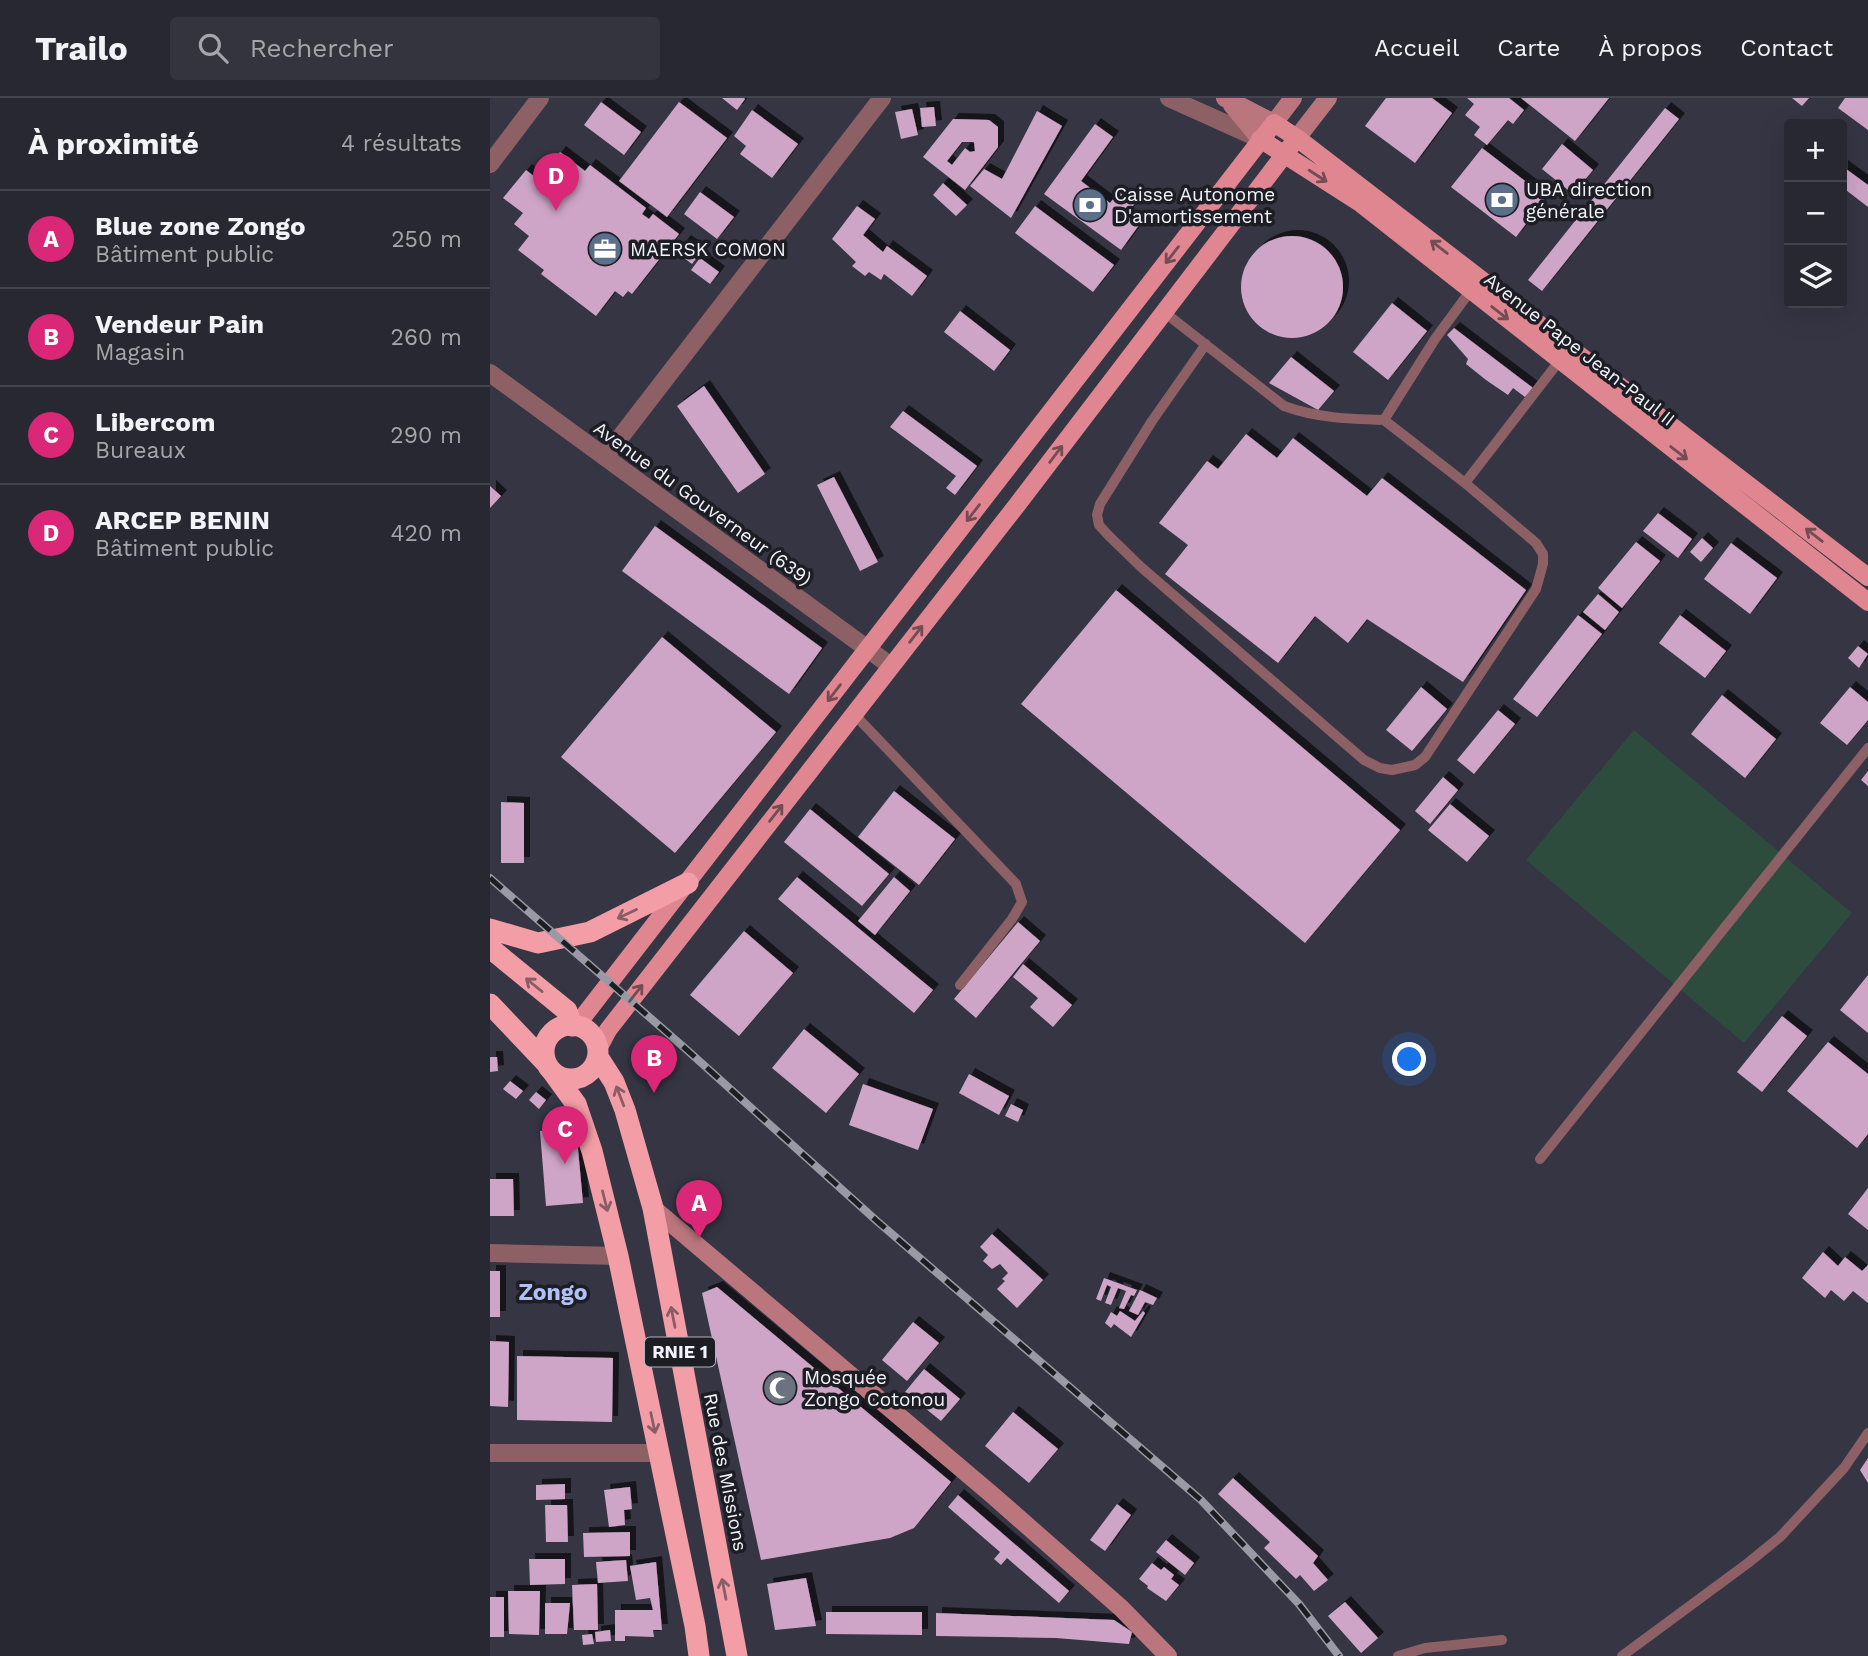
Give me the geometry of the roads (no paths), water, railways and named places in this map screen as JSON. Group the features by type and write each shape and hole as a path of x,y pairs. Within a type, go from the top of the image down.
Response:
{"highway":[{"path":"490,929 538,943 590,932 688,883"},
{"name":"RNIE 1","path":"490,948 567,1011 574,1026 591,1034 598,1053"},
{"name":"RNIE 1","path":"490,1004 550,1068 568,1092 583,1122 618,1256 699,1656"},
{"path":"574,1026 559,1028 547,1040 544,1056 550,1068 567,1079 583,1077 595,1065 598,1053"},
{"name":"Rue des Missions","path":"598,1053 625,1110 653,1208 737,1656"}],"main road":[{"path":"574,1026 688,883 1274,123"},
{"name":"Avenue Pape Jean-Paul II","path":"1274,123 1868,577"},
{"path":"598,1053 608,1030 1297,138"},
{"name":"Avenue Pape Jean-Paul II","path":"1260,139 1360,203 1868,602"}],"street":[{"path":"490,164 540,98"},
{"path":"605,457 882,98"},
{"path":"1169,98 1260,139"},
{"path":"1226,99 1274,123 1293,98"},
{"path":"1297,138 1328,98"},
{"path":"1226,99 1260,139"},
{"name":"Avenue du Gouverneur (639)","path":"490,373 891,666"},
{"path":"653,1208 1000,1502 1121,1608 1168,1656"},
{"path":"490,1253 618,1256"},
{"path":"490,1453 659,1453"}],"lane":[{"path":"1384,420 1435,339 1471,290"},
{"path":"1164,312 1206,344 1284,406 1306,414 1331,418 1384,420 1536,543 1543,554 1540,577 1520,615 1425,757 1415,765 1401,770 1380,768 1364,760 1141,567 1099,525 1097,515 1100,504 1152,421 1206,344"},
{"path":"1465,484 1560,360"},
{"path":"854,714 1016,884 1022,902 1012,919 960,985"},
{"path":"1540,1159 1868,748"},
{"path":"1622,1656 1780,1537 1843,1468 1868,1433"},
{"path":"1398,1656 1425,1648 1502,1640"}],"railway":[{"path":"490,878 878,1222 1201,1500 1299,1604 1339,1656"}],"place":[{"name":"UBA direction générale","path":"1502,200"},
{"name":"Caisse Autonome D'amortissement","path":"1090,205"},
{"name":"ARCEP BENIN","path":"556,211"},
{"name":"MAERSK COMON","path":"605,249"},
{"name":"Vendeur Pain","path":"654,1093"},
{"name":"Libercom","path":"565,1164"},
{"name":"Blue zone Zongo","path":"699,1238"},
{"name":"Mosquée Zongo Cotonou","path":"780,1388"}],"district":[{"name":"Zongo","path":"553,1292"}]}
